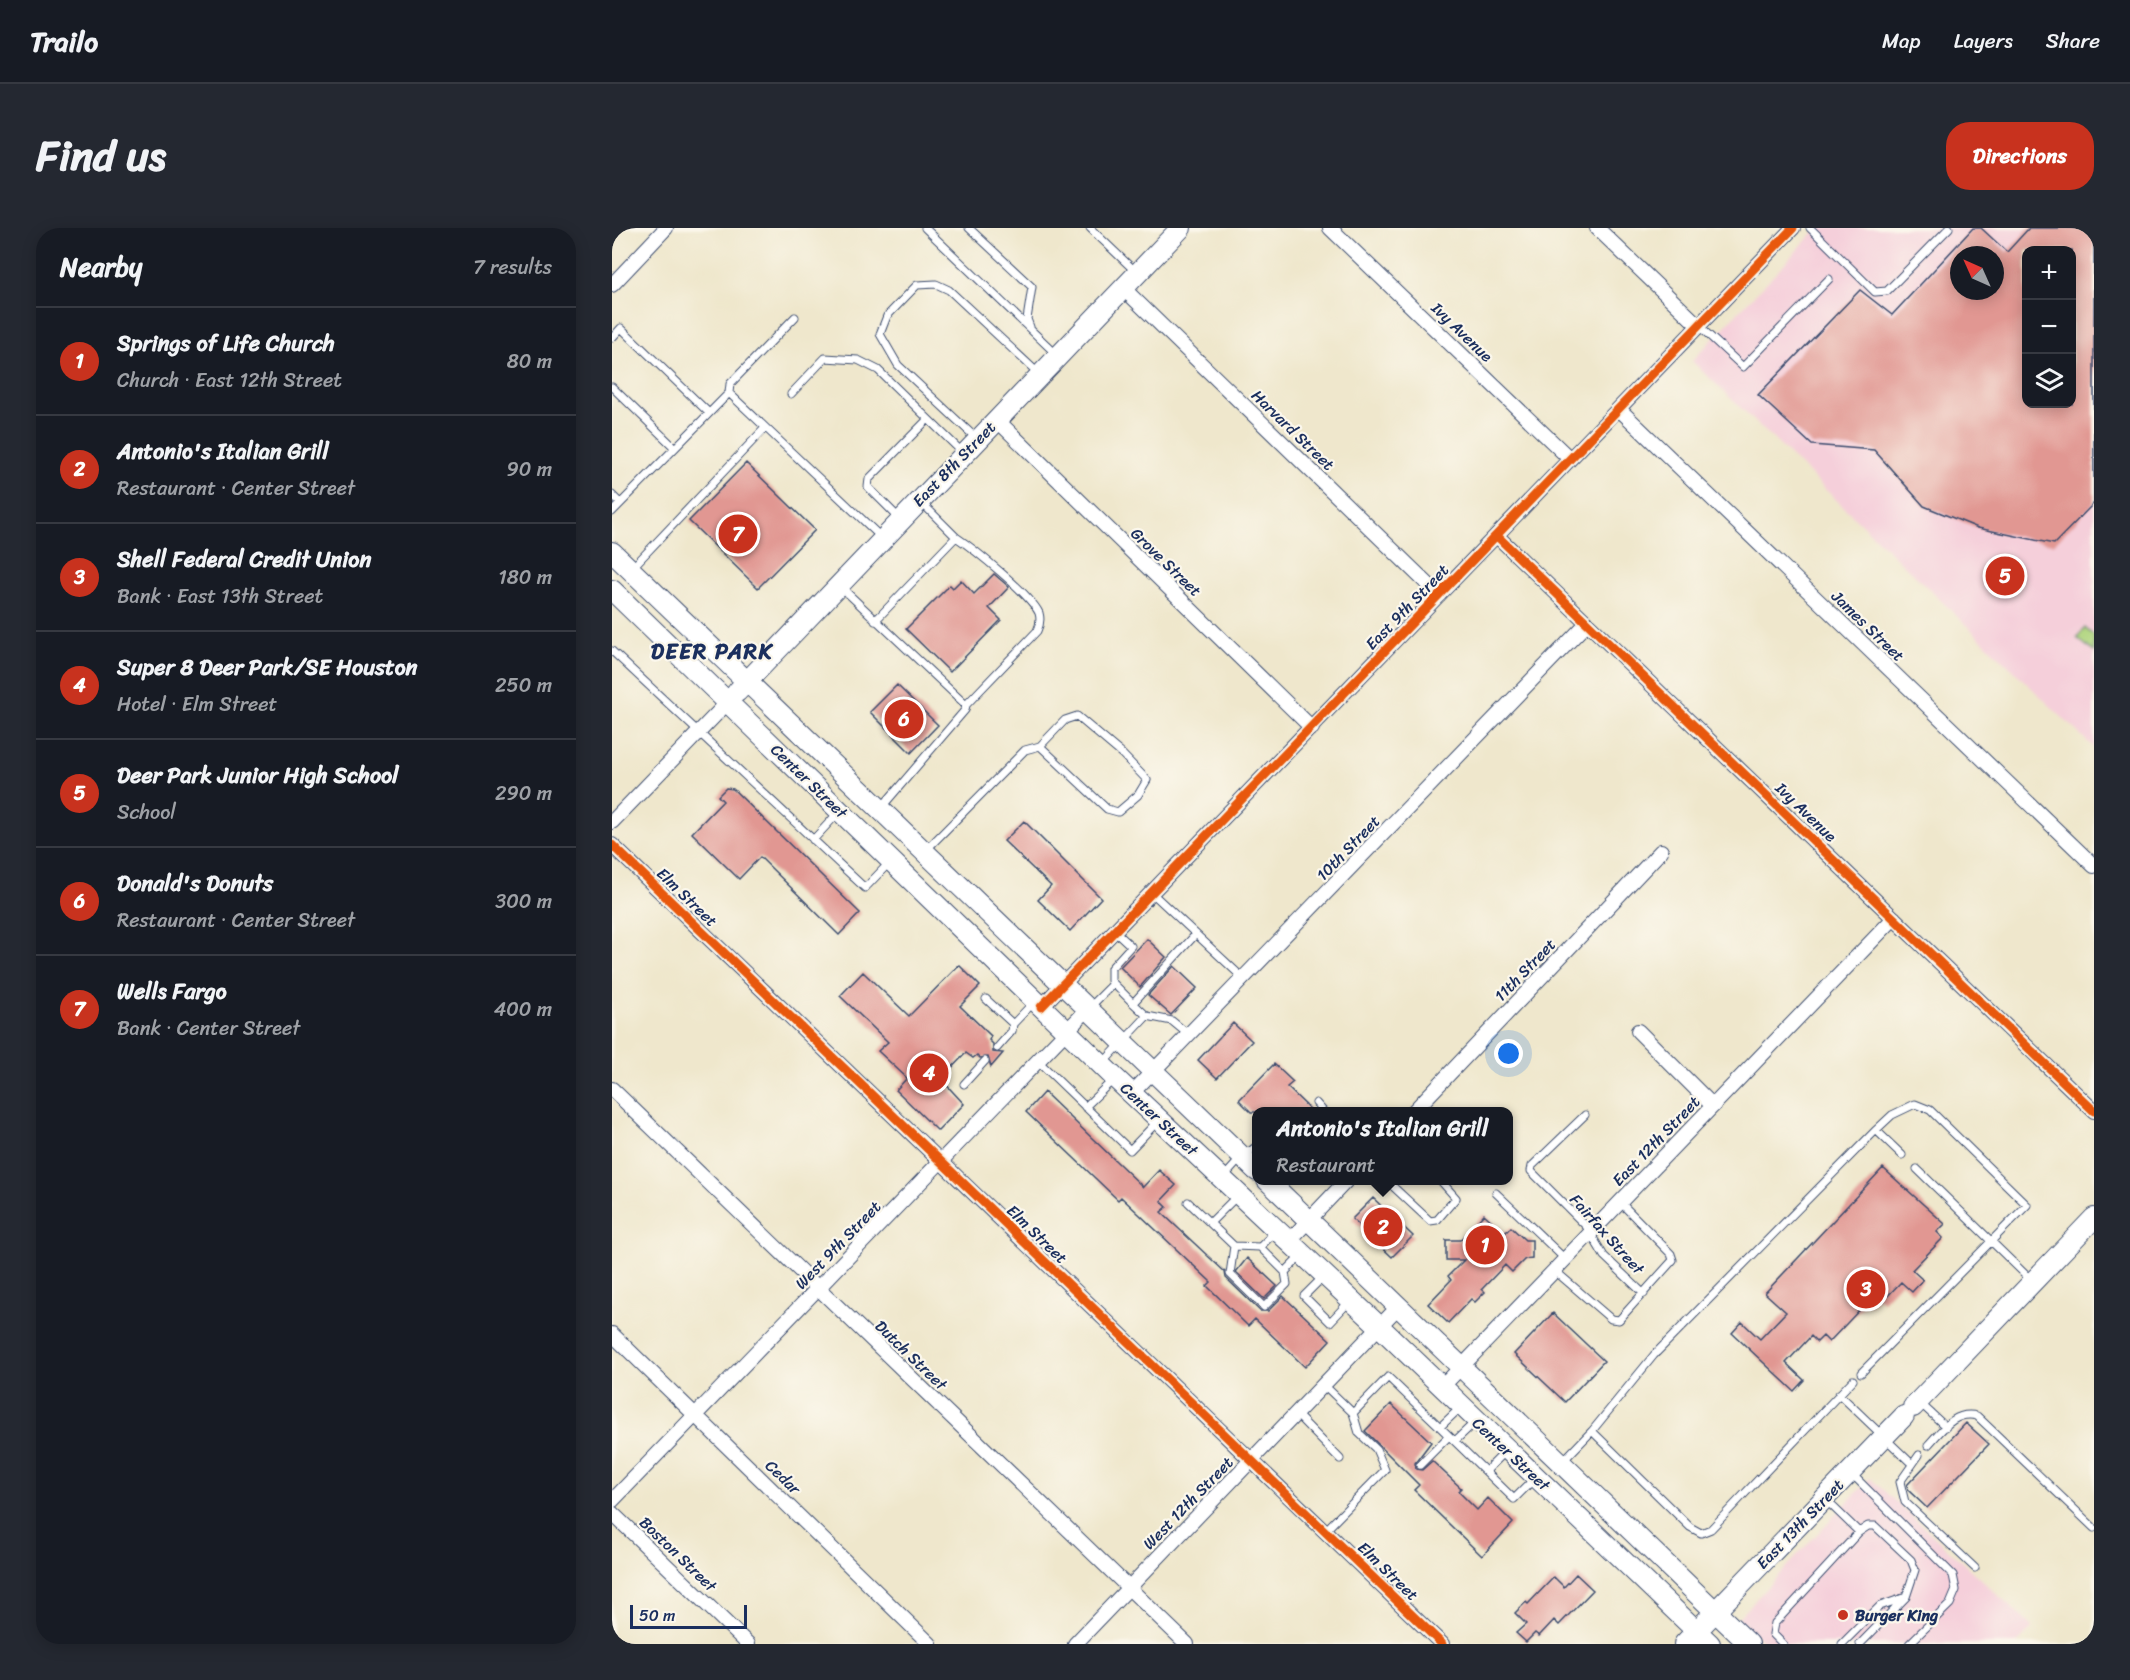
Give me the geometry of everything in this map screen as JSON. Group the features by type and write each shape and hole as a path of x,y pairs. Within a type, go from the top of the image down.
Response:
{"main road":[{"name":"East 8th Street","path":"728,702 1181,228"},
{"name":"Center Street","path":"612,552 1152,1073 1249,1151"},
{"name":"Center Street","path":"612,590 1131,1094 1380,1327 1535,1477 1697,1640"},
{"name":"Center Street","path":"1272,1185 1749,1644"},
{"name":"East 13th Street","path":"1697,1640 1715,1611 2094,1218"}],"street":[{"path":"612,285 666,228"},
{"name":"Ivy Avenue","path":"1330,228 1570,459"},
{"path":"1597,228 1699,326"},
{"name":"East 9th Street","path":"1038,1004 1062,985 1152,893 1793,228"},
{"name":"Harvard Street","path":"1123,288 1439,595"},
{"name":"James Street","path":"1619,409 2094,866"},
{"name":"Grove Street","path":"997,420 1312,728"},
{"name":"Ivy Avenue","path":"1497,536 2094,1111"},
{"name":"10th Street","path":"1131,1094 1587,623"},
{"path":"612,822 728,702"},
{"name":"Elm Street","path":"612,845 1442,1644"},
{"name":"11th Street","path":"1418,1107 1661,851"},
{"name":"East 12th Street","path":"1441,1388 1894,918"},
{"name":"West 9th Street","path":"612,1501 696,1417 1088,1010"},
{"path":"1638,1031 1713,1106"},
{"name":"Dutch Street","path":"612,1089 1187,1644"},
{"path":"1290,1242 1342,1185"},
{"name":"West 12th Street","path":"1075,1644 1399,1306"},
{"name":"Cedar","path":"612,1334 930,1644"},
{"name":"Boston Street","path":"612,1513 748,1644"}],"lane":[{"path":"925,228 1058,356"},
{"path":"969,228 1032,286 1027,319 1031,330"},
{"path":"1090,228 1138,273"},
{"path":"1810,228 1875,292 1887,291 1948,228"},
{"path":"1699,326 1743,368 1828,279"},
{"path":"977,440 898,365 880,334 887,316 917,285 936,284 950,290 1040,375"},
{"path":"612,512 729,393 730,384 795,317"},
{"path":"612,338 621,328 710,413"},
{"path":"791,394 825,358 858,360 878,370 964,454"},
{"path":"612,387 675,448"},
{"path":"729,393 883,539"},
{"path":"900,520 868,487 870,479 928,419"},
{"path":"630,570 765,428"},
{"path":"612,495 620,503"},
{"path":"880,810 965,710 966,705 1037,631 1041,623 1038,612 1010,582 981,553 956,537 919,500"},
{"path":"875,621 956,537"},
{"path":"839,585 966,705"},
{"path":"612,651 697,734 865,888 891,861"},
{"path":"924,852 1009,764 1025,750 1040,746 1065,720 1077,716 1122,754 1146,780 1138,795 1118,812 1107,809 1040,746"},
{"path":"813,840 840,811"},
{"path":"1152,893 1244,979"},
{"path":"1115,931 1131,946 1111,968 1113,984 1147,1016 1172,1021 1189,1035"},
{"path":"1133,1003 1196,934"},
{"path":"1088,1010 1113,984"},
{"path":"986,999 1013,1024"},
{"path":"997,1048 1012,1031 1013,1024 1038,1004"},
{"path":"1085,1107 1108,1071 1122,1043 1147,1016"},
{"path":"964,1084 985,1061"},
{"path":"1038,1061 1130,1150 1159,1120"},
{"path":"1316,1103 1320,1107"},
{"path":"1562,1462 1592,1431 1654,1355 1876,1130 1892,1115 1915,1104 1930,1110 2026,1204 1861,1372"},
{"name":"Fairfax Street","path":"1585,1115 1532,1166 1531,1171 1580,1220 1604,1256 1644,1294"},
{"path":"1876,1130 1902,1155"},
{"path":"1222,1179 1249,1151"},
{"path":"1917,1169 2033,1282"},
{"path":"1391,1185 1430,1221 1437,1220 1456,1198 1444,1185"},
{"path":"1496,1193 1564,1259"},
{"path":"1210,1223 1239,1194"},
{"path":"1188,1202 1234,1246 1260,1247 1290,1242 1286,1272 1287,1284 1264,1307 1230,1274 1234,1246"},
{"path":"1554,1270 1614,1321 1619,1320 1672,1264 1672,1257 1620,1202"},
{"path":"1260,1247 1286,1272"},
{"path":"1325,1275 1304,1296 1330,1322 1352,1300"},
{"path":"1353,1413 1388,1377 1514,1498 1535,1477"},
{"path":"1592,1431 1690,1527 1701,1533 1711,1529 1853,1380"},
{"path":"1323,1384 1353,1413 1359,1433 1376,1449 1385,1470 1325,1532"},
{"path":"1839,1394 1911,1463"},
{"path":"1440,1427 1461,1407"},
{"path":"1912,1408 1946,1427"},
{"path":"1929,1445 1946,1427 1966,1413 1977,1416 2094,1528"},
{"path":"1296,1414 1340,1459"},
{"path":"1420,1466 1476,1421"},
{"path":"1486,1471 1507,1450"},
{"path":"1919,1455 1911,1463 1900,1482 1905,1502 1974,1568"},
{"path":"1850,1472 1953,1575 1956,1590 1950,1604 1908,1644"},
{"path":"1825,1498 1859,1532"},
{"path":"1783,1644 1773,1634 1775,1623 1859,1532 1868,1526 1875,1526 1911,1560 1915,1570 1912,1585 1906,1597 1860,1644"},
{"path":"1842,1644 1880,1606 1906,1597"}],"shaded area":[{"path":"1818,228 2094,228 2094,748 1692,361"},
{"path":"1870,1478 2033,1627 2017,1644 1766,1644 1738,1618"}],"green space":[{"path":"2085,628 2094,636 2094,652 2077,638"}],"building":[{"path":"1973,228 1981,228 2000,246 1956,246"},
{"path":"2029,228 2094,228 2094,503 2054,544 1978,528 1924,506 1874,450 1812,445 1758,395 1860,290 1892,315 1950,253 1950,300 2004,300 2004,249 2007,252"},
{"path":"746,463 815,530 758,588 689,521"},
{"path":"994,574 1009,587 989,608 1001,620 950,672 906,629 950,585 953,588 961,580 974,594"},
{"path":"897,685 938,725 911,753 870,712"},
{"path":"726,788 733,789 860,913 839,935 760,857 739,879 692,833 723,801 718,796"},
{"path":"1024,821 1101,898 1070,931 1038,900 1051,886 1004,841"},
{"path":"1147,939 1166,957 1140,987 1120,967"},
{"path":"959,965 980,986 960,1006 991,1036 989,1040 993,1044 993,1052 1003,1053 991,1067 988,1057 980,1058 977,1055 973,1058 966,1053 941,1079 964,1104 938,1131 896,1090 907,1078 878,1051 888,1042 840,996 863,972 909,1016"},
{"path":"1174,966 1197,988 1171,1015 1148,995"},
{"path":"1233,1023 1252,1041 1217,1078 1198,1060"},
{"path":"1274,1064 1293,1082 1287,1087 1308,1107 1252,1107 1251,1112 1239,1100"},
{"path":"1044,1092 1143,1187 1159,1170 1176,1185 1161,1201 1167,1207 1161,1212 1225,1272 1226,1278 1260,1311 1268,1311 1283,1296 1330,1340 1305,1367 1255,1319 1248,1326 1207,1286 1211,1282 1121,1197 1118,1200 1026,1112"},
{"path":"1883,1168 1945,1224 1937,1232 1943,1238 1912,1270 1923,1280 1912,1292 1901,1282 1883,1301 1878,1297 1870,1305 1867,1302 1829,1342 1823,1336 1817,1342 1811,1336 1786,1363 1804,1380 1794,1391 1732,1333 1742,1322 1760,1339 1786,1312 1765,1293"},
{"path":"1373,1198 1413,1236 1392,1257 1352,1219"},
{"path":"1484,1214 1505,1233 1511,1227 1525,1240 1532,1240 1532,1258 1525,1259 1512,1272 1505,1265 1482,1289 1485,1292 1475,1302 1471,1299 1448,1323 1428,1304 1451,1280 1448,1276 1464,1260 1446,1260 1446,1240 1460,1240"},
{"path":"1247,1258 1277,1286 1264,1299 1236,1272"},
{"path":"1553,1313 1604,1361 1565,1402 1514,1354"},
{"path":"1391,1404 1431,1442 1415,1463 1416,1469 1422,1470 1432,1461 1461,1488 1458,1491 1477,1510 1488,1498 1513,1523 1482,1556 1414,1490 1419,1485 1365,1431"},
{"path":"1966,1423 1989,1444 1927,1508 1908,1490 1907,1485"},
{"path":"1576,1574 1593,1590 1559,1625 1554,1620 1539,1636 1535,1633 1526,1642 1516,1633 1526,1624 1515,1613 1526,1602 1528,1604 1554,1577 1564,1587"}],"cycle path":[{"path":"1041,1007 1793,228"},
{"path":"1497,536 2094,1111"},
{"path":"612,845 1442,1644"}],"place":[{"name":"Wells Fargo","path":"738,534"},
{"name":"Deer Park Junior High School","path":"2005,576"},
{"name":"Donald's Donuts","path":"904,719"},
{"name":"Super 8 Deer Park/SE Houston","path":"929,1073"},
{"name":"Antonio's Italian Grill","path":"1383,1227"},
{"name":"Springs of Life Church","path":"1485,1245"},
{"name":"Shell Federal Credit Union","path":"1866,1289"},
{"name":"Burger King","path":"1843,1615"}],"district":[{"name":"DEER PARK","path":"712,651"}]}
